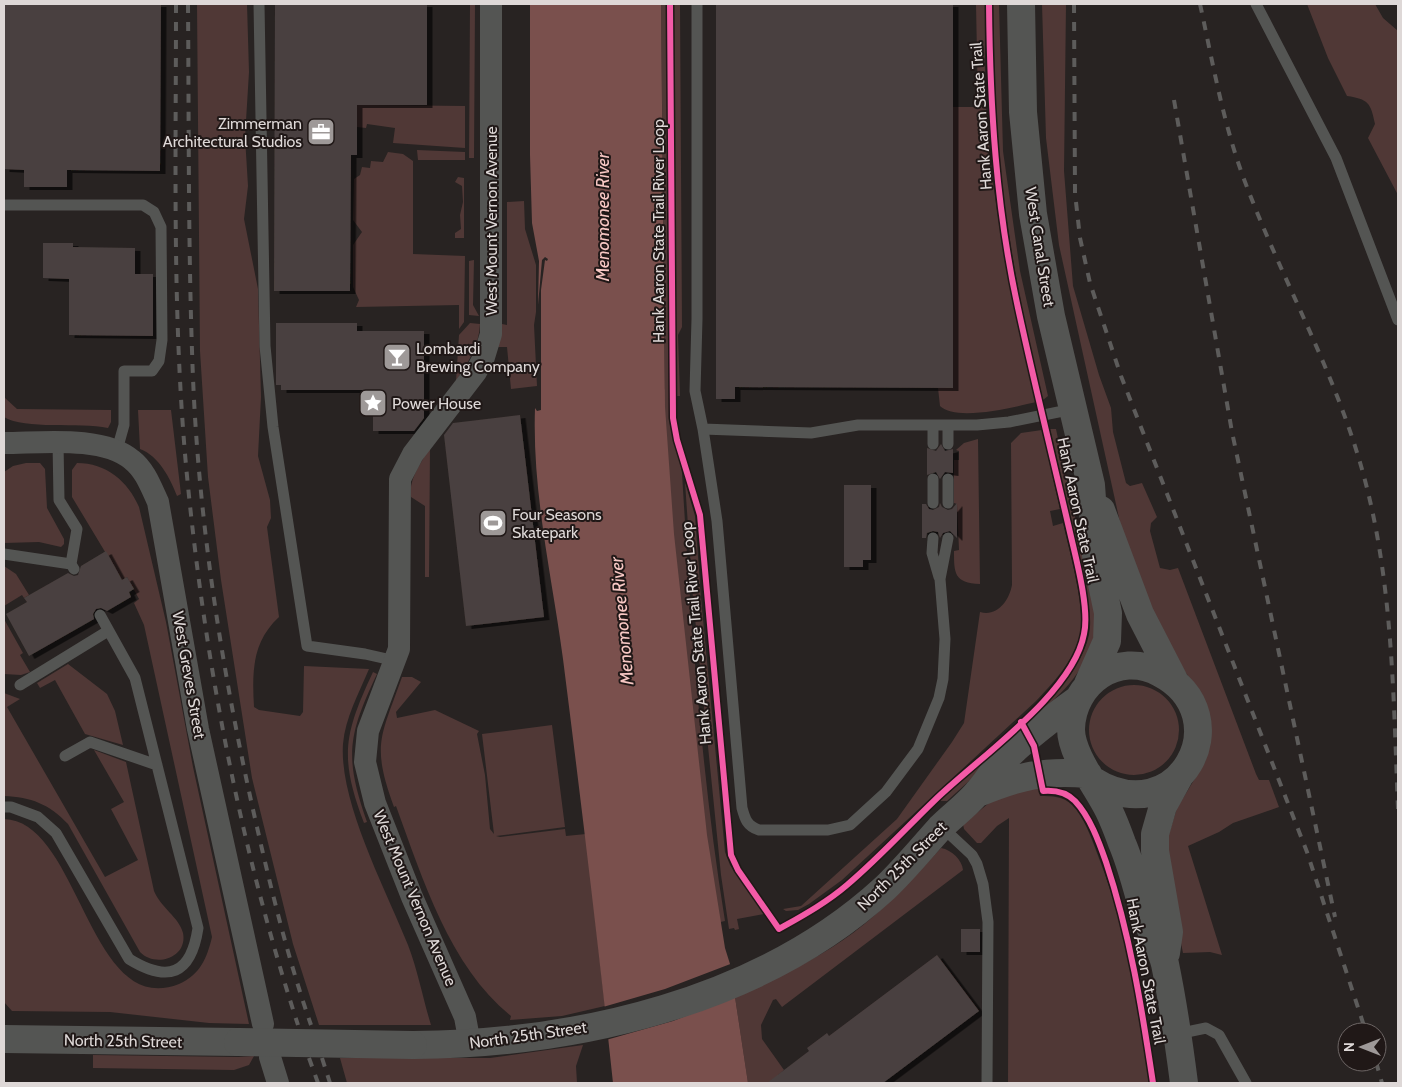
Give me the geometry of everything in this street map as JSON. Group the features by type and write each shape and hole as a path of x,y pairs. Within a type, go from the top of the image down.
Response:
{"street":[{"name":"West Mount Vernon Avenue","path":"470,1044 466,1017 409,889 375,803 365,762 368,731 399,649 400,479 413,454 476,372 484,357 491,334 491,4"},
{"name":"West Canal Street","path":"1021,4 1023,112 1032,205 1040,263 1073,409 1091,485 1118,550 1134,601 1175,682"},
{"name":"West Greves Street","path":"4,443 75,442 117,450 132,460 142,472 158,502 198,729 263,1024"},
{"name":"West Canal Street","path":"1082,692 1104,650 1108,627 1096,555 1091,485"},
{"path":"1164,962 1169,932 1155,851 1154,834 1162,806 1192,757 1199,733 1195,709 1189,698 1175,682 1160,672 1134,665 1119,666 1104,671 1082,692 1071,730 1073,740 1090,777 1109,811 1123,844 1145,915 1164,962 1184,1083"},
{"name":"North 25th Street","path":"4,1039 413,1045 470,1044 565,1033 673,1005 765,968 818,939 862,907 886,887 942,827 977,794 999,765 1082,692"},
{"name":"North 25th Street","path":"977,794 1019,777 1040,773 1090,777"},
{"path":"1090,777 1114,792 1138,796 1162,788 1180,775"},
{"path":"270,1057 278,1083"}],"lane":[{"path":"260,4 265,346 273,427 307,646 364,654 396,661"},
{"path":"697,4 697,319 695,391 703,429 717,521 742,808 745,819 751,827 759,830 828,830 850,826 886,792 918,749 941,688 945,639 940,579 932,553 933,538"},
{"path":"1256,4 1336,158 1398,320"},
{"path":"4,205 143,205 154,212 161,227 162,340 159,361 152,371 124,371 124,425 117,450"},
{"path":"703,429 811,433 858,425 990,424 1073,409"},
{"path":"933,425 933,444"},
{"path":"948,425 948,444"},
{"path":"4,554 73,566 77,529 59,500 58,442"},
{"path":"933,479 933,503"},
{"path":"948,479 948,503"},
{"path":"940,579 948,538"},
{"path":"4,807 11,807 38,817 56,833 129,958 147,969 165,973 184,966 195,950 198,928 135,678 100,615"},
{"path":"20,685 108,631"},
{"path":"65,756 90,742 157,765"},
{"path":"942,827 972,855 983,884 988,922 987,1083"},
{"path":"1176,1034 1206,1028 1219,1035 1246,1083"}],"shaded area":[{"path":"197,4 247,4 249,72 245,137 248,186 244,219 258,289 261,397 258,456 270,500 271,518 267,527 279,617 263,637 259,647 253,682 254,707 259,710 300,716 303,712 304,666 369,669 353,706 344,734 344,767 348,792 366,846 408,945 431,1025 319,1025 293,944 252,778 221,580 208,477 200,351"},
{"path":"470,4 475,4 474,158 469,158"},
{"path":"661,4 667,4 669,418 681,466 703,754 725,921 716,923 657,439 662,392 665,389"},
{"path":"674,4 680,4 682,327 678,335 680,396 676,396"},
{"path":"976,4 985,4 987,122 1000,228 1036,402 986,412 959,413 948,411 940,406 938,388 953,387 953,107 978,107"},
{"path":"993,4 999,4 1003,151 1020,271 1048,396 1043,400 1018,286 1002,187 995,95"},
{"path":"1042,4 1066,4 1064,171 1073,286 1099,375 1111,408 1113,432 1126,483 1130,486 1142,483 1157,517 1151,523 1150,531 1160,568 1170,570 1178,568 1256,774 1259,780 1269,780 1279,807 1233,823 1219,832 1188,846 1222,955 1210,952 1183,953 1181,943 1169,865 1168,837 1177,808 1205,762 1211,738 1210,720 1202,695 1183,669 1155,620 1121,527 1059,245 1046,138"},
{"path":"1307,4 1375,4 1383,18 1398,31 1398,195 1368,138 1375,124 1372,111 1364,101 1347,96 1328,58"},
{"path":"354,76 372,105 465,106 465,148 393,143 395,128 367,124 366,128 357,127"},
{"path":"417,150 465,152 465,160 418,160"},
{"path":"388,152 403,154 413,161 413,254 465,256 464,322 459,329 459,305 356,307 359,300 353,287 353,245 362,232 353,220 354,179 360,175 362,167 370,168 371,161 383,162"},
{"path":"458,177 464,178 464,238 455,238 455,233 461,229 460,215 463,202 462,186 455,182"},
{"path":"524,201 525,229 536,265 536,312 534,325 537,386 511,389 507,347 498,347 502,324 507,325 507,202"},
{"path":"474,260 473,305 479,316 469,315 469,261"},
{"path":"470,323 480,324 478,340 469,361 456,381 459,335"},
{"path":"4,397 17,409 111,410 111,422 108,428 38,425 13,421 4,417"},
{"path":"138,410 171,410 181,494 177,496 163,468 147,452 140,449"},
{"path":"1050,429 1056,429 1095,613 1095,629 1090,650 1077,674 1060,694 1028,721 1056,693 1072,672 1085,648 1090,628 1090,612 1087,597"},
{"path":"1042,430 1060,509 1050,511 1053,526 1063,523 1073,563 1081,609 1080,634 1073,653 1056,679 1036,701 842,880 809,904 798,910 786,911 783,909 801,906 897,819 964,723 980,612 986,613 997,610 1008,597 1012,585 1011,443 1021,433"},
{"path":"978,439 980,584 965,582 960,579 955,571 954,559 954,551 959,550 957,504 954,503 954,460 959,460 959,451 956,450 964,443"},
{"path":"430,447 429,577 425,577 425,506 411,497 411,490 416,471"},
{"path":"26,463 40,463 45,469 47,508 64,539 64,544 61,547 39,542 4,543 4,472 13,466"},
{"path":"77,463 97,466 115,475 129,489 139,507 166,622 193,767 249,1024 209,1023 110,1012 12,1011 4,1002 4,819 30,828 51,851 104,948 124,974 149,987 179,984 192,976 202,965 212,937 144,625 134,603 139,599 127,577 122,580 72,497 72,470"},
{"path":"685,482 695,516 700,584 692,584"},
{"path":"4,566 16,574 29,595 24,598 22,595 4,606"},
{"path":"700,587 725,852 730,865 764,914 737,919 739,929 735,930 734,928 729,929 721,875 692,588"},
{"path":"4,619 23,653 20,655 30,672 21,675 4,674"},
{"path":"68,664 107,694 115,711 123,745 85,734 55,680 40,688 37,683"},
{"path":"373,672 377,674 360,714 352,746 355,780 367,822 364,823 351,780 348,746 356,712"},
{"path":"402,677 412,677 421,682 396,712 397,718 435,710 479,731 477,734 485,775 490,829 494,834 482,734 552,725 565,827 496,836 565,829 566,836 586,834 605,1006 562,1016 510,1020 511,1016 490,996 471,973 455,948 428,892 396,806 394,807 383,769 381,754 384,728"},
{"path":"1134,685 1151,689 1166,698 1175,713 1179,730 1175,747 1166,762 1151,771 1134,775 1117,771 1102,762 1093,747 1089,730 1093,713 1102,698 1117,689"},
{"path":"4,693 20,699 7,707 105,877 138,860 111,809 124,802 94,750 126,762 154,891 178,922 183,933 183,942 176,954 162,960 146,957 140,952 68,824 61,817 47,807 31,800 4,796"},
{"path":"1017,731 1023,732 947,801 940,801"},
{"path":"1038,783 1040,796 1061,798 1069,802 1076,810 1087,828 1097,853 1124,937 1141,1024 1149,1083 1008,1083 1009,818 997,826 981,843 977,843 964,829 963,824 994,799"},
{"path":"941,848 956,856 963,870 782,1007 776,999 773,1000 761,1025 762,1039 784,1070 778,1075 784,1083 748,1083 735,997 810,960 853,933 888,903"},
{"path":"583,1045 576,1066 577,1083 347,1083 340,1058 490,1058"},
{"path":"93,1055 254,1056 249,1065 234,1070 93,1068"}],"water":[{"name":"Menomonee River","path":"530,4 661,4 665,407 674,534 707,835 725,948 730,964 748,1083 613,1083 570,712 544,534 537,471 535,408 537,411 541,410 541,290 545,260 547,261 548,259 545,257 542,260 538,305 539,261 532,223 530,155"}],"pier":[{"path":"733,963 737,996 673,1021 606,1040 603,1007 665,989"}],"building":[{"path":"4,4 161,4 160,171 67,170 67,187 24,187 24,170 4,169"},
{"path":"275,4 427,4 427,105 357,105 357,155 351,155 350,291 274,291"},
{"path":"716,4 953,4 953,388 735,387 735,399 716,399"},
{"path":"43,243 73,243 73,247 135,248 135,274 153,274 153,336 69,335 69,279 43,278"},
{"path":"276,323 357,323 357,331 424,331 424,418 414,431 373,431 373,390 281,390 281,385 276,385"},
{"name":"Four Seasons Skatepark","path":"520,415 544,617 466,626 444,435 453,423"},
{"path":"941,444 945,451 953,449 953,473 945,472 940,479 936,472 927,475 927,448 936,451"},
{"path":"844,485 871,485 871,560 863,560 863,567 844,567"},
{"path":"940,503 942,507 948,510 952,509 957,503 957,538 950,531 943,533 940,538 938,532 933,531 927,533 926,538 922,538 922,504 926,504 929,509 933,510 939,507"},
{"path":"106,551 122,580 127,577 134,589 129,592 131,597 107,611 101,608 96,609 93,614 94,619 29,656 6,614 27,602 24,598 68,573 74,576 78,575 81,566"},
{"path":"961,929 980,929 980,952 961,952"},
{"path":"937,955 979,1011 883,1083 767,1083 809,1051 807,1048 827,1033 829,1036"}],"railway":[{"path":"176,4 179,358 187,476 195,546 215,685 242,822 277,958 298,1025"},
{"path":"188,4 191,331 196,433 206,542 222,652 242,760 266,867 294,973 311,1025"},
{"path":"1074,4 1075,193 1080,238 1090,283 1121,376 1307,852 1363,1022"},
{"path":"1200,4 1213,67 1234,151 1270,243 1333,385 1359,459 1370,502 1385,588 1392,676 1398,809"},
{"path":"1174,100 1232,432 1335,917"},
{"path":"309,1058 318,1083"},
{"path":"322,1058 330,1083"},
{"path":"1379,1072 1382,1083"}],"cycle path":[{"name":"Hank Aaron State Trail","path":"670,4 673,418 677,440 700,515 731,855 738,870 779,929 839,892 881,854 953,783 1021,724 1062,679 1076,657 1084,634 1085,610 1081,581 1024,336 1004,233 993,119 989,4"},
{"name":"Hank Aaron State Trail","path":"1021,722 1034,746 1043,791 1060,792 1075,801 1090,822 1103,854 1129,944 1153,1083"}],"place":[{"name":"Zimmerman Architectural Studios","path":"321,132"},
{"name":"Lombardi Brewing Company","path":"397,357"},
{"name":"Power House","path":"373,403"},
{"name":"Four Seasons Skatepark","path":"493,523"}]}
